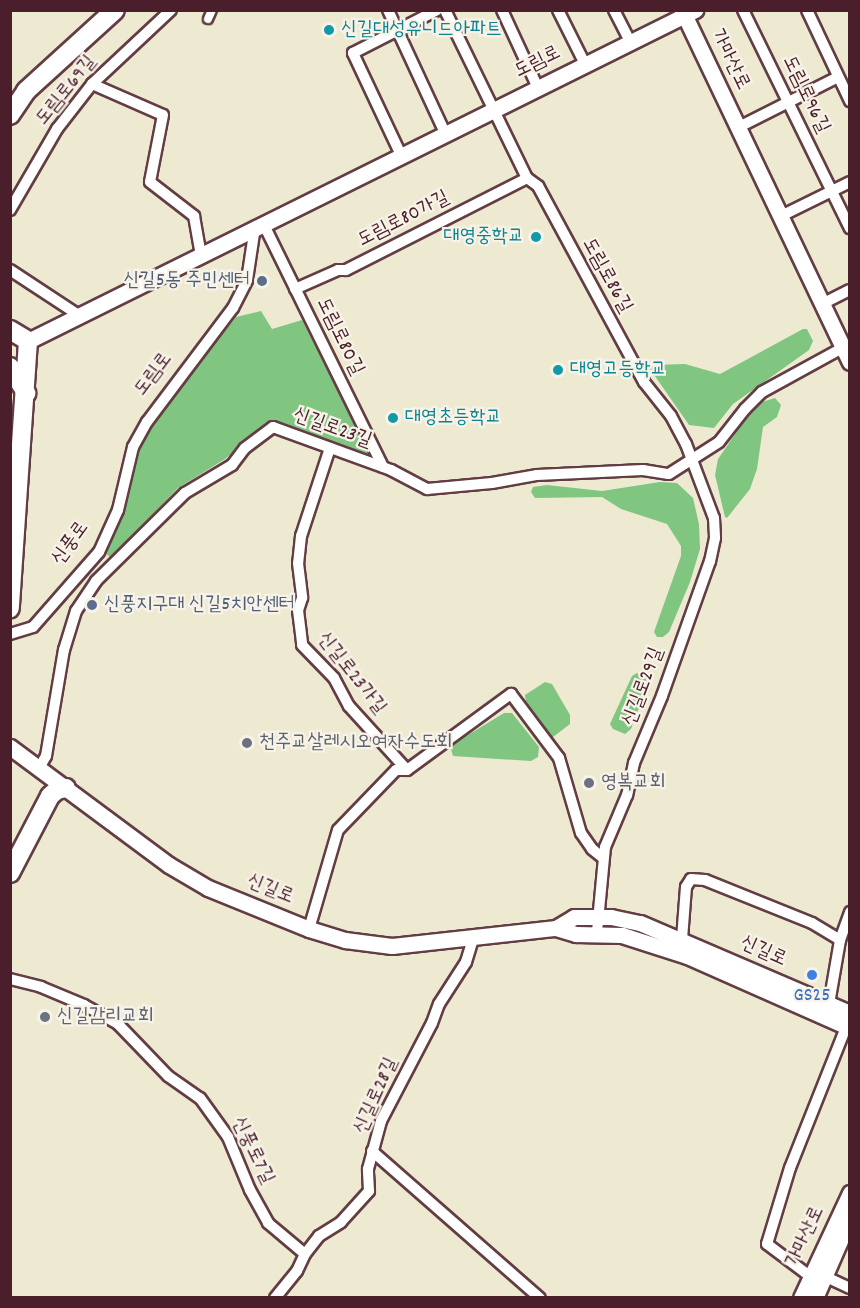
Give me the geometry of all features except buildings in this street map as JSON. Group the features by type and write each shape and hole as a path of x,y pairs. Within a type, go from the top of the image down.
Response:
{"main road":[{"path":"10,115 26,91 115,10"},
{"name":"도림로","path":"28,341 687,12"},
{"name":"가마산로","path":"687,12 822,304 846,346 849,362"},
{"path":"10,330 28,341 10,608"},
{"path":"10,367 26,393"},
{"name":"신길로","path":"10,747 154,855 199,883 309,929 375,945 473,939 556,928 574,917 598,916 633,921 682,939 829,1004 848,1022"},
{"path":"10,873 50,796 57,790 66,788"},
{"name":"신길로","path":"556,928 576,934 597,932 622,935 687,956 848,1022"},
{"name":"가마산로","path":"818,1284 849,1193"},
{"name":"가마산로","path":"801,1298 818,1284 849,1218"}],"street":[{"name":"도림로69길","path":"10,210 57,129 92,84 171,10"},
{"path":"388,10 445,134"},
{"path":"401,155 352,53 437,10"},
{"name":"도림로86길","path":"445,10 527,178 538,186 644,382 671,416 693,457"},
{"path":"502,10 538,88"},
{"path":"558,10 585,64"},
{"path":"614,10 630,42"},
{"name":"도림로96길","path":"743,10 849,228"},
{"path":"807,10 849,101"},
{"path":"739,127 838,77"},
{"path":"92,84 163,115 150,182 194,216 201,254"},
{"name":"도림로80가길","path":"295,289 338,270 346,270 527,178"},
{"path":"781,216 849,182"},
{"name":"도림로80길","path":"259,225 295,289 383,467"},
{"name":"도림로","path":"147,422 233,308 247,280 259,225"},
{"path":"10,270 80,316"},
{"path":"822,304 849,290"},
{"name":"신길로23길","path":"39,768 46,756 64,650 76,611 96,581 185,494 232,465 245,448 273,427 383,467 427,489 492,483 537,475 643,470 669,474 693,457 704,454 719,442 762,392 846,346"},
{"name":"신풍로","path":"10,634 33,627 99,552 118,510 133,447 147,422"},
{"name":"신길로23가길","path":"330,448 301,536 298,563 302,598 298,610 302,645 334,678 348,706 407,770"},
{"name":"신길로29길","path":"597,932 602,857 627,795 634,763 662,696 710,561 715,538 714,518 693,457"},
{"path":"309,929 338,831 396,770 407,770 511,694 559,758 581,833 592,849 602,857"},
{"path":"682,939 686,887 691,879 705,880 812,923 840,940"},
{"path":"829,1004 840,940 849,912"},
{"name":"신길로28길","path":"275,1298 297,1271 305,1254 319,1236 341,1222 369,1191 368,1169 381,1121 432,1023 439,1004 466,962 473,939"},
{"name":"신풍로7길","path":"10,979 62,996 118,1024 168,1076 200,1098 228,1137 250,1190 268,1223 305,1254"},
{"path":"848,1022 790,1168 767,1244 818,1284 849,1288"},
{"path":"372,1151 540,1298"}],"green space":[{"path":"261,311 272,329 302,320 371,456 330,448 271,420 225,459 178,488 111,558 105,553 124,513 137,452 169,400 236,317"},
{"path":"803,329 807,329 813,341 809,350 733,404 714,428 689,425 650,369 653,365 685,364 720,374"},
{"path":"775,398 781,405 777,417 763,427 757,469 750,489 727,518 715,475 718,459 749,414 762,402"},
{"path":"660,482 677,483 693,498 699,524 700,549 690,582 669,632 663,637 657,637 654,632 681,556 681,546 667,524 621,509 602,497 535,498 531,492 533,487 547,485 602,491"},
{"path":"637,673 646,679 648,684 631,729 625,734 613,729 610,724 632,676"},
{"path":"545,682 552,684 570,715 570,724 553,737 548,735 526,702 525,695"},
{"path":"504,713 512,713 539,747 538,757 531,761 453,756 450,746"}],"place":[{"name":"신길대성유니드아파트","path":"329,30"},
{"name":"대영중학교","path":"536,237"},
{"name":"신길5동 주민센터","path":"262,281"},
{"name":"대영고등학교","path":"558,370"},
{"name":"대영초등학교","path":"393,418"},
{"name":"신풍지구대 신길5치안센터","path":"92,605"},
{"name":"천주교살레시오여자수도회","path":"247,743"},
{"name":"영복교회","path":"589,783"},
{"name":"GS25","path":"812,975"},
{"name":"신길감리교회","path":"45,1017"}]}
